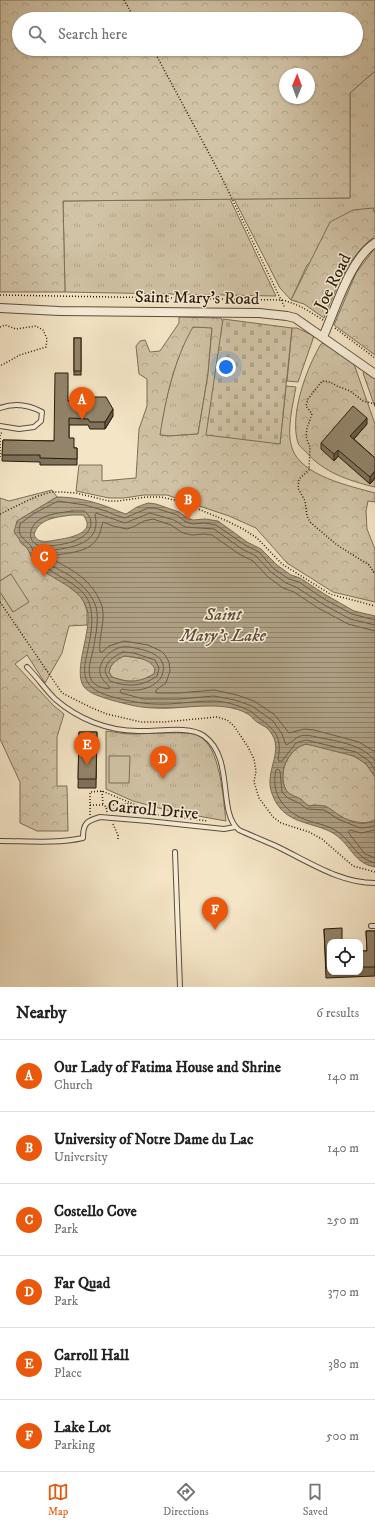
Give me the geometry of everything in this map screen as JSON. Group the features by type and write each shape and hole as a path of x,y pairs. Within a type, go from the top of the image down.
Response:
{"street":[{"name":"Joe Road","path":"323,337 343,287 367,250 375,244"},
{"name":"Saint Mary's Road","path":"0,308 59,311 259,313 288,316 305,324 375,374"}],"lane":[{"path":"0,408 23,405 35,408 42,412 41,421 34,427 19,429 0,426"},
{"path":"27,667 55,699 80,716 93,722 120,730 138,732 193,731 204,736 215,749 220,758 224,772 230,817 235,827 337,876 360,882 375,883"},
{"name":"Carroll Drive","path":"0,841 51,841 83,838 83,829 86,824 90,821 107,817 224,829 235,827"},
{"path":"175,852 180,987"}],"path":[{"path":"124,0 131,12"},
{"path":"157,56 219,172 282,300 288,316"},
{"path":"0,295 282,300 295,303 324,321"},
{"path":"0,327 5,325 16,329 36,326 43,330 47,339 46,347 20,355 0,366"},
{"path":"334,328 375,358"},
{"path":"375,404 363,401 350,391 330,382 322,381 308,399 306,406 312,414 307,428 306,437 310,447 308,470 299,479 298,488 305,501 307,516 310,522 337,546 369,565 375,574"},
{"path":"0,457 0,434 6,428"},
{"path":"0,514 35,497 51,492 76,493 109,501 146,497 162,497 179,501 243,529 257,538 282,564 330,594 375,606"},
{"path":"0,602 62,694 107,714 141,722 164,722 217,717 227,720 234,726 254,759 256,771 254,782 259,798 273,817 281,823 309,832 322,839 354,866 375,872"},
{"path":"102,791 103,805"},
{"path":"90,821 90,792 102,791 156,814"},
{"path":"90,805 103,805 110,809 212,821"}],"green space":[{"path":"0,0 375,0 375,71 350,93 350,198 63,201 65,292 0,292"},
{"path":"375,71 375,213 373,208 307,265 291,300 280,288 234,199 350,198 350,93"},
{"path":"230,199 276,296 65,292 63,201"},
{"path":"373,208 375,213 375,236 358,253 344,273 324,318 304,304 291,300 330,222 353,210"},
{"path":"375,248 375,355 334,325 356,273"},
{"path":"179,317 221,318 280,444 286,386 296,387 290,426 290,441 297,458 305,466 316,473 340,483 375,493 375,502 368,501 366,511 367,529 375,549 375,602 333,592 287,563 256,528 229,516 167,495 109,498 76,491 79,465 102,465 102,481 136,478 139,429 147,406 147,379 139,374 136,346 140,341 145,340 150,352 160,351 179,323","holes":["193,327 212,328 208,374 198,434 169,436 160,435 172,379 186,340"]},
{"path":"223,319 292,328 280,444 206,435"},
{"path":"192,327 212,327 208,374 198,434 169,436 159,435 175,366"},
{"path":"292,328 297,328 314,336 298,382 287,381"},
{"path":"325,343 354,364 375,424 375,464 350,443 338,456 370,484 375,478 375,487 346,479 328,470 313,459 298,443 296,419 301,392 310,365 321,344"},
{"path":"365,371 375,378 375,407 363,373"},
{"path":"52,490 57,497 17,521 20,542 28,549 34,561 48,574 63,582 82,597 87,611 87,625 69,626 62,653 45,683 27,655 15,664 54,706 64,714 57,737 57,786 67,786 68,831 37,831 20,823 20,782 0,739 0,592 13,612 11,574 0,581 0,498 9,501"},
{"path":"11,574 29,602 13,612 0,592 0,581"},
{"path":"124,656 144,659 153,663 155,669 154,674 143,679 133,681 112,677 109,672 111,666 116,660"},
{"path":"106,731 128,734 193,734 198,735 206,741 212,750 220,774 226,821 170,811 133,801 106,789"},
{"path":"306,744 345,753 355,757 371,769 375,777 375,820 368,822 353,821 315,805 309,806 302,800 291,795 286,790 283,776 286,762 294,751"},
{"path":"109,756 130,756 129,783 109,783"}],"water":[{"name":"Saint Mary's Lake","path":"57,497 89,501 126,514 137,507 148,503 156,504 179,512 187,518 193,520 205,519 218,521 247,542 261,549 277,565 291,575 300,578 354,611 375,616 375,777 366,764 354,756 306,744 294,751 289,756 283,776 286,790 291,795 302,800 309,806 325,806 352,822 366,823 375,820 375,867 362,862 336,835 322,828 292,818 280,808 272,795 270,787 276,747 275,741 267,728 248,714 226,707 215,706 166,708 138,707 104,698 84,687 81,680 80,671 87,628 87,609 84,602 76,592 44,571 33,560 27,548 14,532 17,521","holes":["72,515 83,515 87,521 87,526 80,534 52,541 38,540 34,535 36,529 49,519","124,656 150,662 155,669 154,674 143,679 133,681 112,677 109,672 111,666 116,660"]}],"building":[{"path":"74,338 81,338 81,371 74,371"},
{"path":"55,373 68,373 68,401 87,402 90,397 106,397 113,409 105,422 90,422 88,419 69,418 69,438 74,438 74,448 77,448 77,459 40,458 40,455 2,455 3,440 54,441"},
{"path":"353,406 367,418 350,436 375,458 375,471 370,477 338,450 334,454 321,443"},
{"path":"79,732 97,732 96,779 78,779"},
{"path":"342,928 342,939 327,939 327,968 326,968 324,929"},
{"path":"366,931 375,931 375,967 363,967 363,951 367,951"}],"place":[{"name":"Our Lady of Fatima House and Shrine","path":"82,420"},
{"name":"University of Notre Dame du Lac","path":"188,520"},
{"name":"Costello Cove","path":"44,577"},
{"name":"Carroll Hall","path":"87,765"},
{"name":"Far Quad","path":"163,779"},
{"name":"Lake Lot","path":"215,930"}]}
